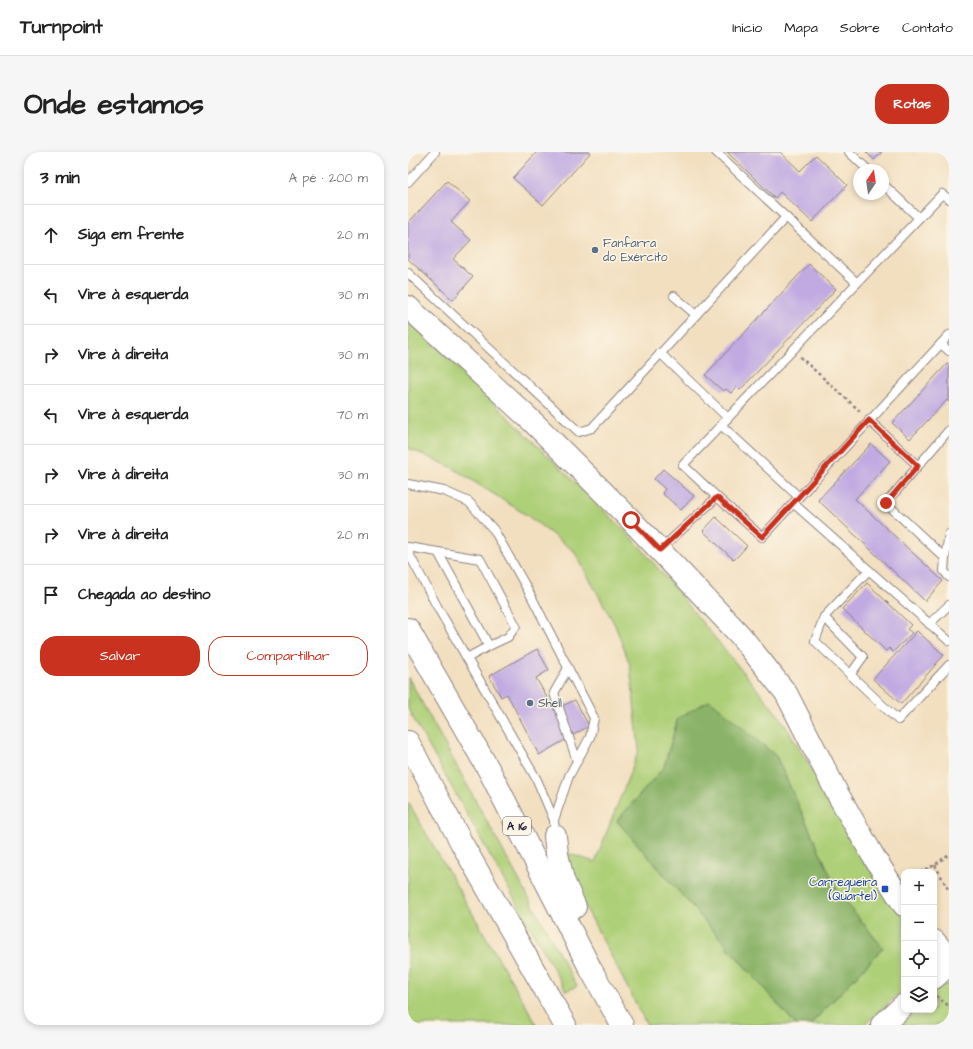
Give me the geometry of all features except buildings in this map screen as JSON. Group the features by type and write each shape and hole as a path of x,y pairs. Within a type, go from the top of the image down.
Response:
{"main road":[{"path":"408,307 534,423 631,520 740,635 786,693 838,793 872,854 901,900"},
{"name":"A 16","path":"408,629 490,772 590,968 622,1025"},
{"path":"408,742 461,842 565,1025"},
{"path":"408,759 461,842"},
{"path":"555,828 557,854 563,880 587,934 590,968"},
{"path":"937,944 949,958"},
{"path":"935,977 949,964"},
{"path":"882,1025 901,1008"}],"lane":[{"path":"408,182 436,152"},
{"path":"716,152 857,283"},
{"path":"849,152 862,164"},
{"path":"889,190 919,218"},
{"path":"949,199 942,194 683,465 762,537 949,335"},
{"path":"408,273 579,432 592,428 786,217"},
{"path":"674,296 696,315"},
{"path":"941,344 949,351"},
{"path":"660,353 728,418"},
{"path":"869,420 918,466"},
{"path":"721,425 869,570 949,641"},
{"path":"946,558 886,503 949,430"},
{"path":"408,484 444,491 468,502 494,530 529,592 594,718 590,737 569,776 555,828"},
{"path":"660,550 717,497"},
{"path":"949,534 944,571 949,577"},
{"path":"408,547 480,560 516,626 508,636 467,658"},
{"path":"408,552 467,658 538,780 555,828"},
{"path":"438,552 489,646"},
{"path":"869,570 824,617 815,641 898,720 949,665"},
{"path":"929,624 949,604"},
{"path":"824,617 863,657 850,675"},
{"path":"568,668 554,693 577,761"}],"path":[{"path":"793,350 869,420"},
{"path":"926,869 935,865 949,854"},
{"path":"935,865 949,891"},
{"path":"937,997 949,1006"}],"green space":[{"path":"408,321 444,354 638,544 780,717 901,914 901,992 864,1025 810,1025 883,948 838,892 776,756 678,718 664,767 617,821 796,1025 647,1025 572,881 566,853 595,862 639,750 630,665 615,625 574,551 528,516 451,467 408,448"},
{"path":"408,677 577,986 566,991 408,709"},
{"path":"710,700 776,756 838,892 883,948 810,1025 796,1025 617,821 664,767 678,718"},
{"path":"408,802 537,1025 408,1025"},
{"path":"949,984 949,1025 901,1025 913,1013 937,1013 937,990 941,986"}],"place":[{"name":"Fanfarra do Exército","path":"595,250"},
{"name":"Shell","path":"530,703"},
{"name":"Carregueira (Quartel)","path":"885,889"}],"route":[{"path":"631,520 660,550 717,497 762,537 869,420 918,466 886,503"}]}
